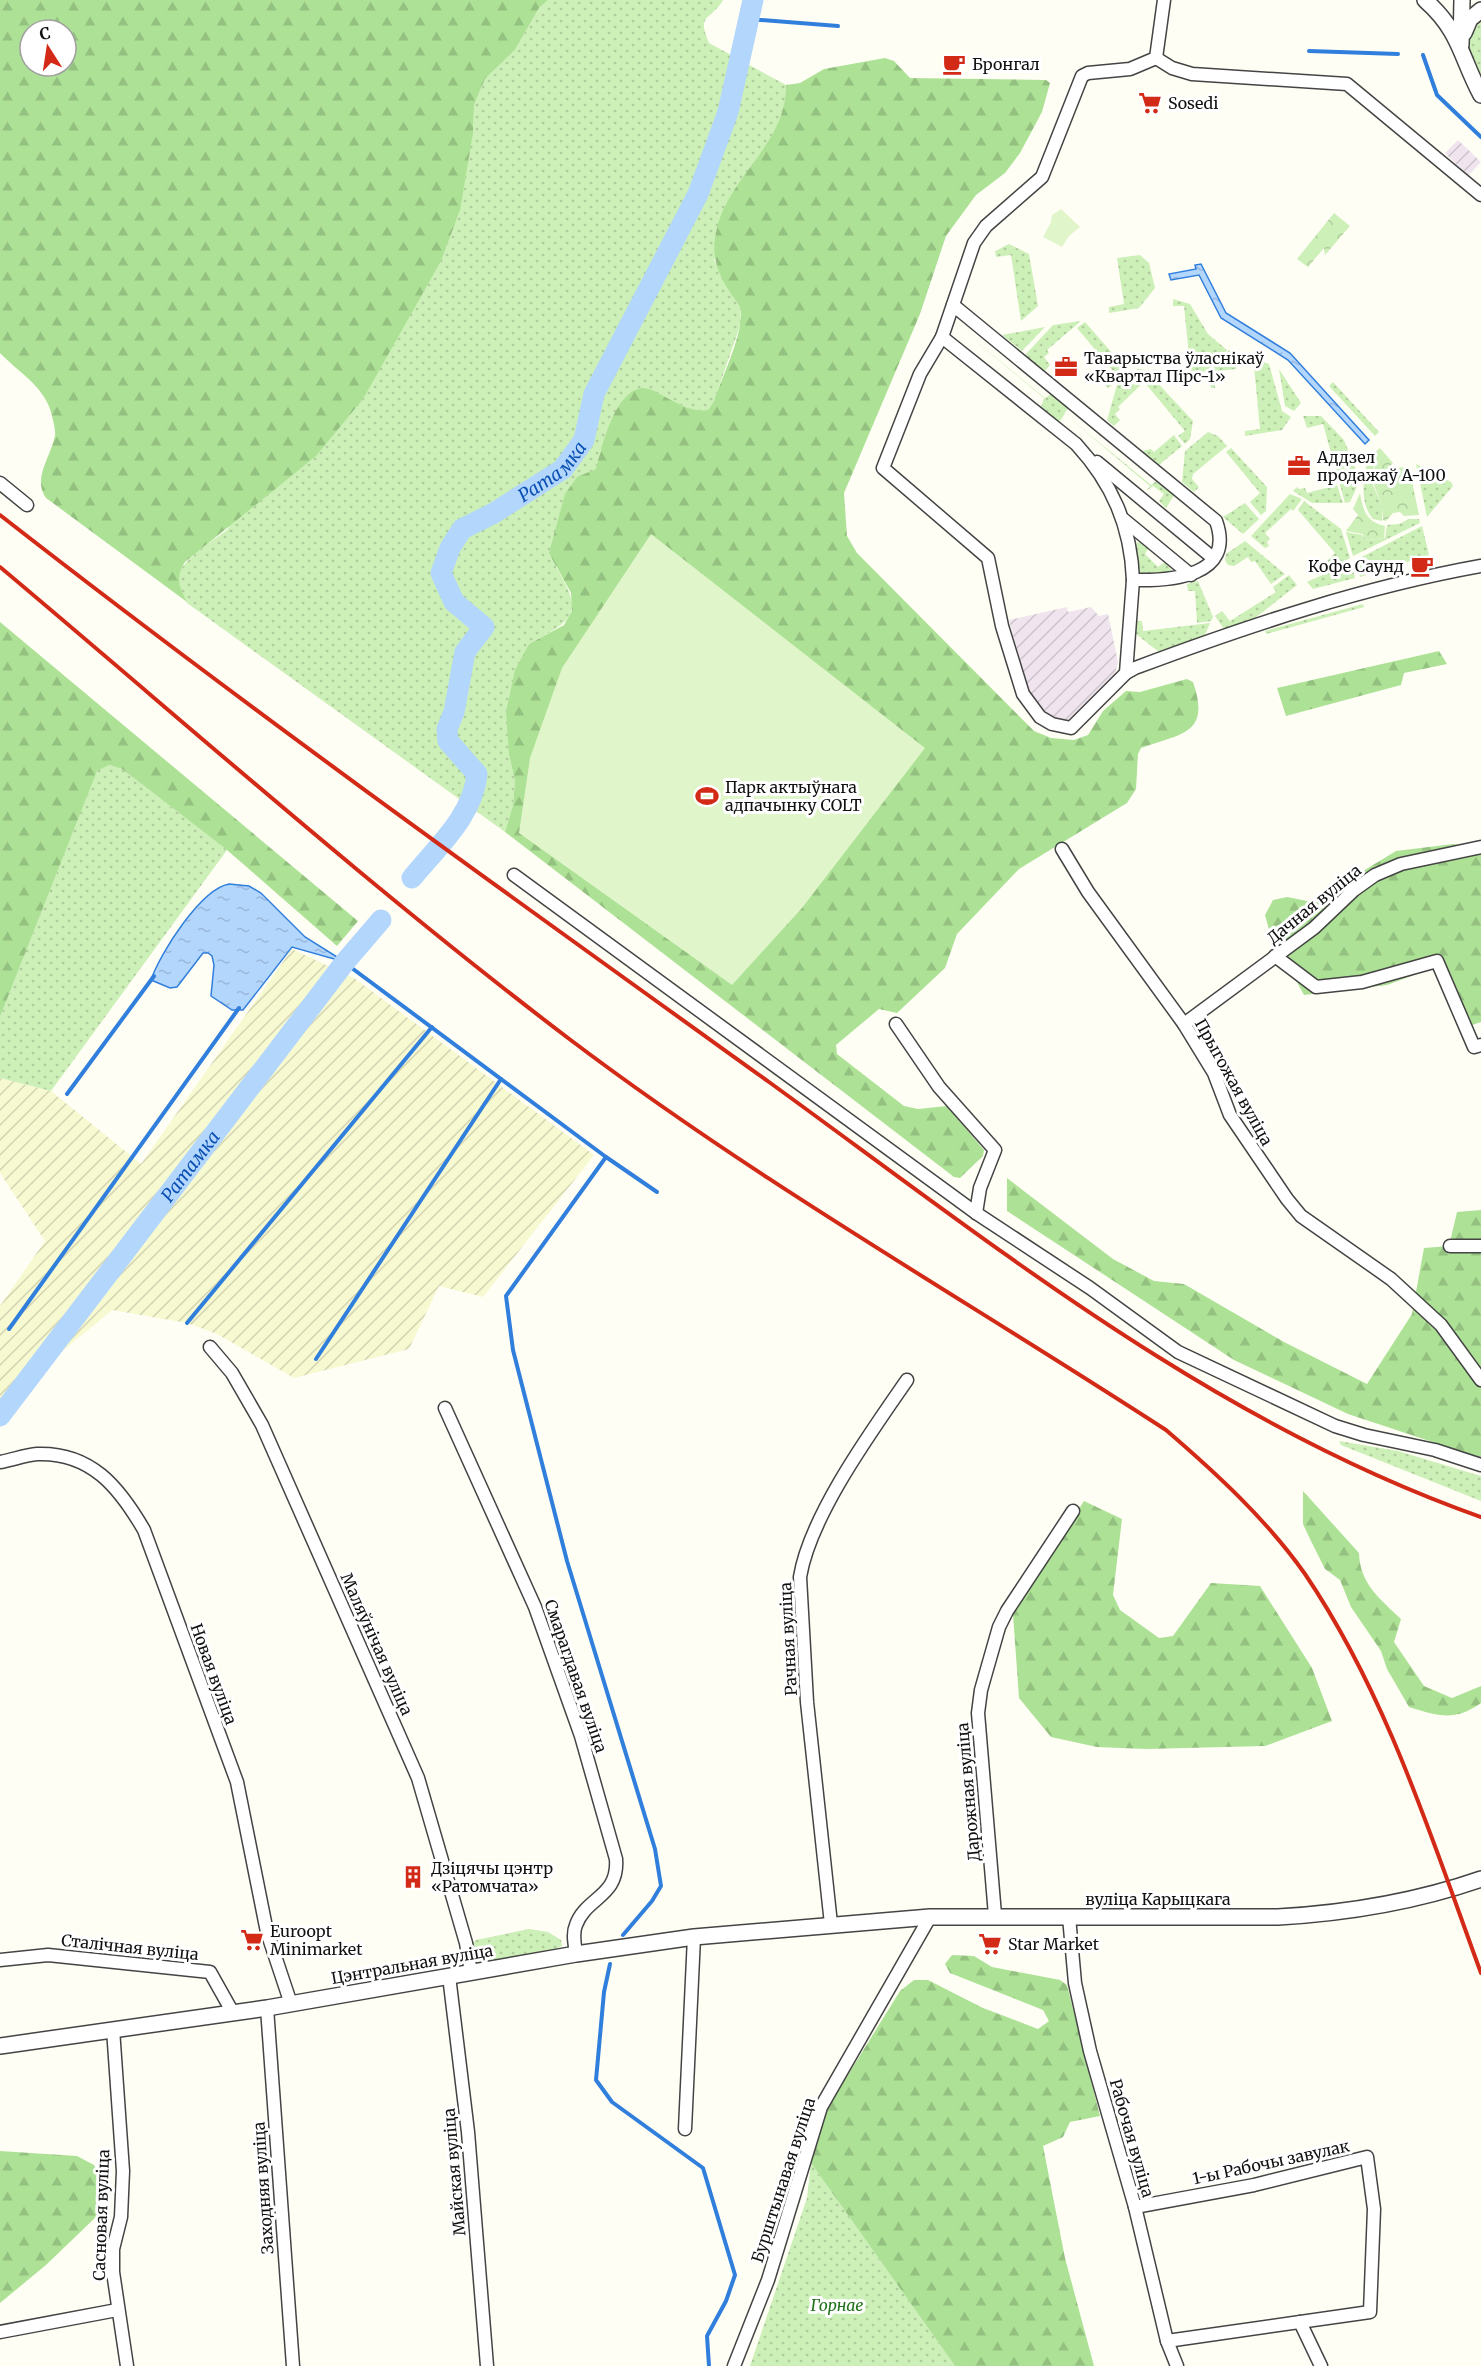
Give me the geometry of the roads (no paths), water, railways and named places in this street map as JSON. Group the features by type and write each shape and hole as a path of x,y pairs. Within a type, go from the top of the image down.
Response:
{"street":[{"path":"1156,58 1164,0"},
{"path":"1425,0 1449,26 1481,95"},
{"path":"1461,48 1462,0"},
{"path":"1461,48 1470,19 1481,9"},
{"path":"1156,58 1172,68 1192,74 1347,84 1481,195"},
{"path":"1156,58 1130,69 1088,73 1082,76 1042,177 986,226 974,243 942,337 920,374 883,468 988,558 1009,655 1023,694 1040,717 1052,724 1071,728 1126,673 1197,646 1318,607 1443,573 1481,566"},
{"path":"954,305 1216,521 1220,544 1213,558 1191,575 1167,580 1133,580"},
{"path":"942,337 1213,558"},
{"path":"1076,444 1110,488 1129,538 1133,580 1126,673"},
{"path":"0,483 27,505"},
{"path":"1122,518 1191,575"},
{"name":"Дачная вуліца","path":"1185,1024 1314,928 1354,890 1375,875 1401,864 1481,847"},
{"name":"Прыгожая вуліца","path":"1062,849 1088,892 1185,1024 1214,1073 1230,1115 1287,1199 1301,1216 1391,1279 1441,1325 1481,1380"},
{"path":"514,875 976,1213 1090,1288 1178,1352 1207,1368 1335,1426 1364,1435 1435,1450 1481,1465"},
{"path":"1275,956 1316,987 1362,982 1437,961 1474,1047 1481,1045"},
{"path":"896,1024 939,1087 995,1150 980,1188 976,1213"},
{"path":"1450,1246 1481,1246"},
{"name":"Маляўнічая вуліца","path":"210,1347 232,1373 262,1425 418,1779 466,1943 471,1972"},
{"name":"Рачная вуліца","path":"831,1924 807,1702 800,1577 804,1558 831,1499 907,1380"},
{"name":"Смарагдавая вуліца","path":"445,1408 535,1607 581,1736 616,1859 617,1869 610,1888 586,1910 576,1925 576,1954"},
{"name":"Новая вуліца","path":"0,1462 35,1454 64,1456 86,1463 112,1483 126,1498 144,1530 237,1782 267,1932 291,2004"},
{"name":"Дарожная вуліца","path":"995,1915 978,1735 981,1690 999,1627 1007,1611 1073,1511"},
{"name":"вуліца Карыцкага","path":"831,1924 995,1915 1069,1917 1322,1915 1370,1908 1448,1890 1481,1879"},
{"name":"Бурштынавая вуліца","path":"734,2366 772,2271 821,2107 930,1917"},
{"name":"Рабочая вуліца","path":"1069,1917 1075,1983 1090,2051 1135,2207 1167,2341 1177,2366"},
{"name":"Цэнтральная вуліца","path":"0,2046 267,2008 576,1954 694,1937 831,1924"},
{"path":"685,2129 694,1937"},
{"name":"Сталічная вуліца","path":"0,1960 48,1955 210,1972 233,2013"},
{"name":"Майская вуліца","path":"448,1976 468,2132 487,2366"},
{"name":"Заходняя вуліца","path":"267,2008 293,2366"},
{"name":"Сасновая вуліца","path":"113,2030 123,2171 121,2217 113,2249 117,2310 127,2366"},
{"name":"1-ы Рабочы завулак","path":"1135,2207 1254,2185 1367,2157 1374,2209 1370,2312 1300,2322"},
{"path":"0,2332 117,2310"},
{"path":"1167,2341 1300,2322 1321,2366"}],"water":[{"path":"1201,264 1226,313 1290,353 1369,440 1365,444 1288,360 1221,318 1199,275 1171,280 1169,274 1196,269 1195,265"},
{"path":"229,884 249,886 261,893 305,937 345,962 292,947 243,1010 232,1010 211,996 214,965 212,956 208,953 203,953 177,987 170,988 151,980 172,939 194,909 218,888"}],"waterway":[{"name":"Ратамка","path":"412,878 462,817 474,789 477,774 448,741 447,729 454,712 465,652 484,627 454,602 441,573 450,548 462,529 494,513 563,469 584,440 594,394 698,194 728,112 753,0"},
{"path":"748,19 838,26"},
{"path":"1309,51 1398,54"},
{"path":"1423,55 1437,95 1481,137"},
{"name":"Ратамка","path":"0,1416 345,962 381,920"},
{"path":"341,960 606,1157 506,1296 513,1350 567,1561 655,1849 661,1886 652,1901 623,1935"},
{"path":"67,1094 154,976"},
{"path":"9,1329 239,1008"},
{"path":"187,1323 432,1027"},
{"path":"316,1359 501,1079"},
{"path":"606,1157 657,1192"},
{"path":"610,1964 604,1992 596,2080 612,2102 703,2168 735,2275 726,2301 707,2336 709,2366"}],"railway":[{"path":"0,515 94,588 382,802 938,1206 1110,1326 1198,1381 1289,1432 1383,1478 1481,1517"},
{"path":"0,567 423,924 568,1038 713,1142 1166,1430 1222,1480 1258,1516 1305,1574 1360,1668 1405,1768 1481,1973"}],"place":[{"name":"Бронгал","path":"954,64"},
{"name":"Sosedi","path":"1150,103"},
{"name":"Таварыства ўласнікаў «Квартал Пірс-1»","path":"1066,367"},
{"name":"Аддзел продажаў А-100","path":"1299,466"},
{"name":"Кофе Саунд","path":"1422,566"},
{"name":"Парк актыўнага адпачынку COLT","path":"707,796"},
{"name":"Дзіцячы цэнтр «Ратомчата»","path":"413,1877"},
{"name":"Euroopt Minimarket","path":"252,1940"},
{"name":"Star Market","path":"990,1944"}],"park label":[{"name":"Горнае","path":"837,2305"}]}
